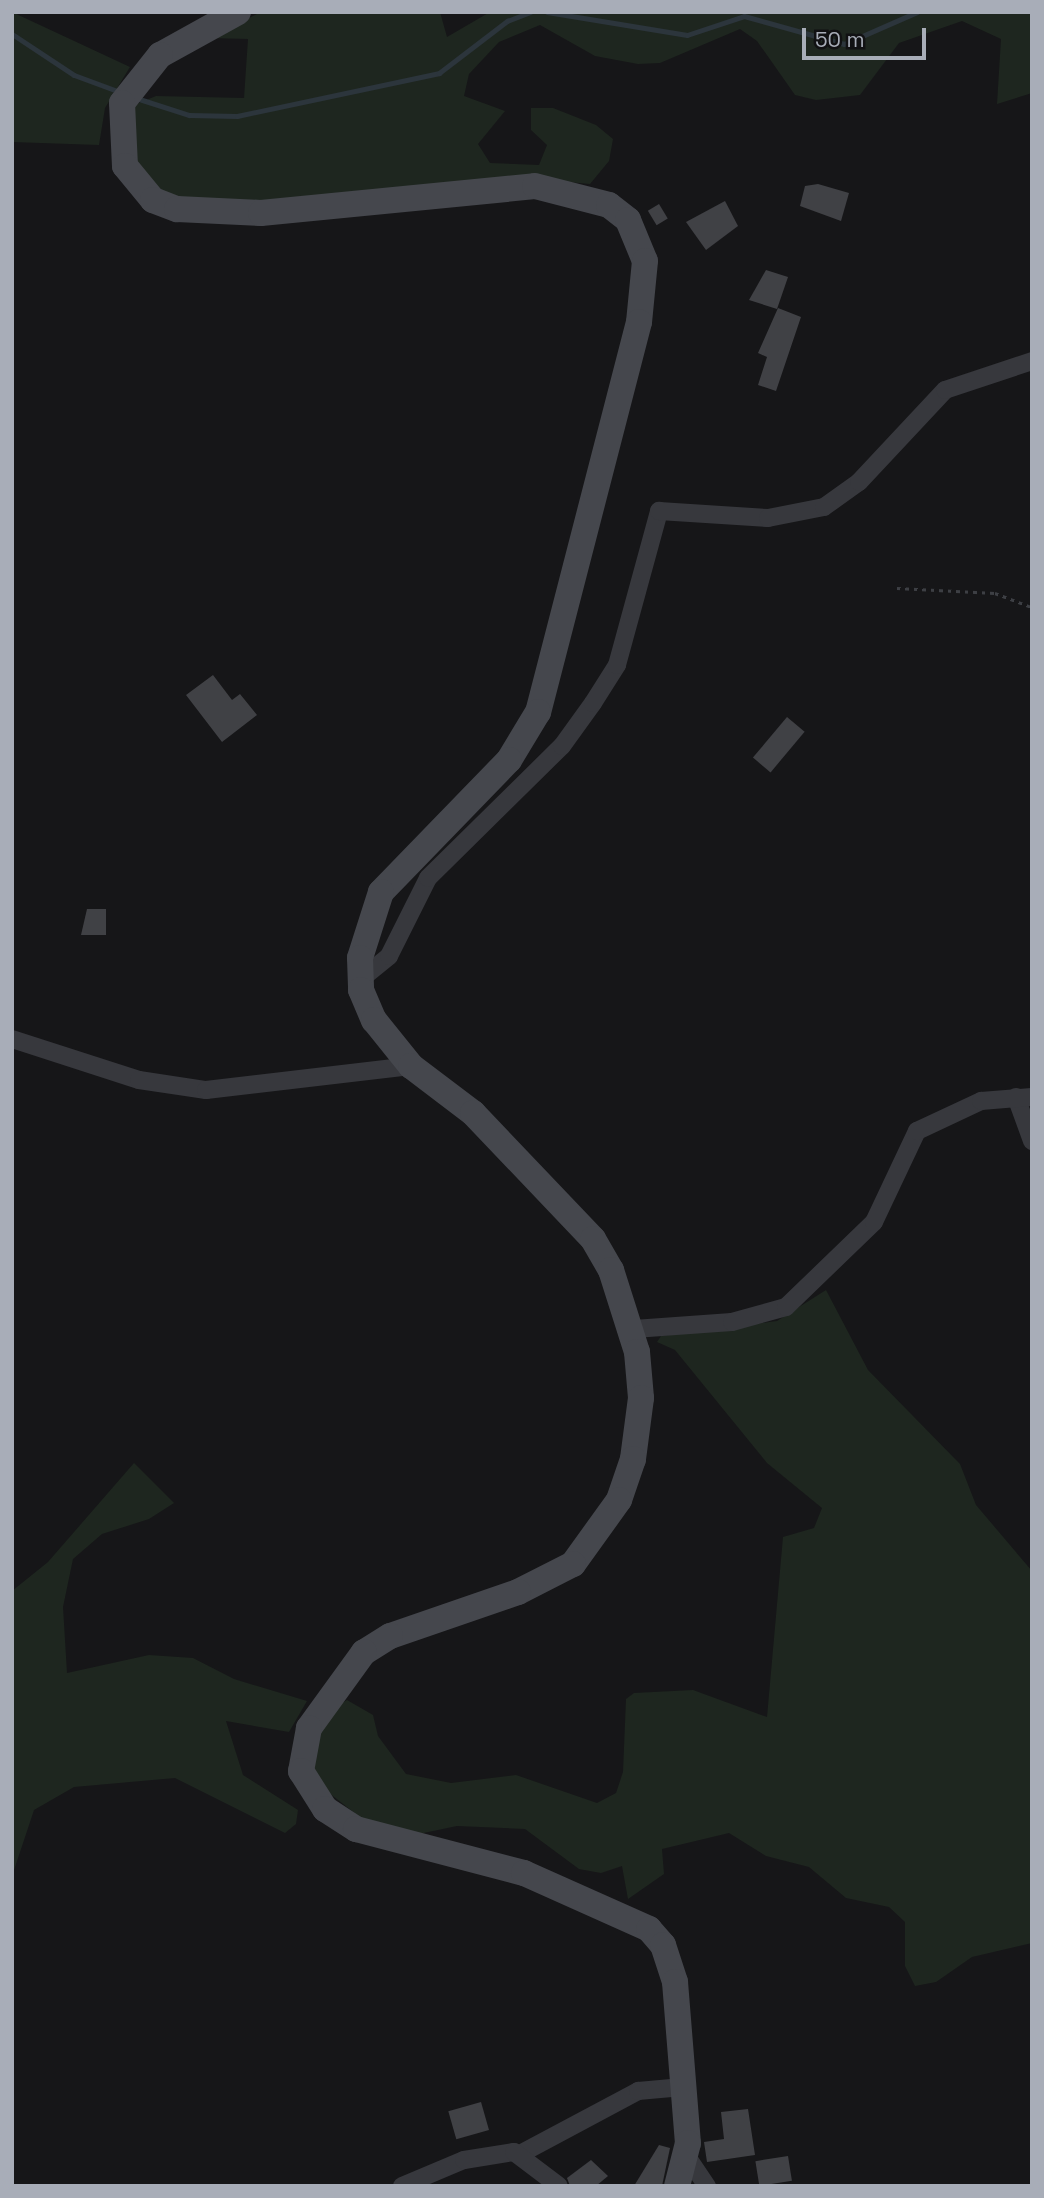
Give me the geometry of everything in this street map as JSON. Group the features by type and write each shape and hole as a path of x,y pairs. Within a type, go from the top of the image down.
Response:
{"street":[{"path":"238,12 160,55 137,80 122,103 125,166 153,200 177,209 261,213 535,186 609,205 639,240 646,282 639,322 538,712 509,760 381,892 366,925 360,979 374,1020 411,1066 473,1113 593,1239 634,1329 640,1398 633,1459 596,1539 573,1564 544,1581 430,1619 364,1652 309,1728 301,1770 325,1809 356,1829 524,1873 649,1929 671,1963 688,2158 677,2186"},
{"path":"360,979 388,956 428,878 562,746 617,666 659,511 768,518 824,507 859,482 945,390 1032,360"},
{"path":"12,1039 139,1080 206,1090 411,1066"},
{"path":"634,1329 732,1322 786,1307 874,1222 918,1131 981,1101 1024,1097 1032,1141"},
{"path":"402,2186 464,2160 522,2153 638,2091 683,2087"},
{"path":"522,2153 559,2186"},
{"path":"688,2158 707,2186"}],"path":[{"path":"897,588 995,593 1032,607"}],"shaded area":[{"path":"12,12 130,67 105,108 99,145 12,142"},
{"path":"261,12 440,12 447,37 490,12 1032,12 1032,93 997,104 1001,39 962,21 899,43 860,95 816,100 795,95 757,41 740,29 660,63 638,64 595,56 540,25 499,42 469,74 464,96 505,111 478,144 490,163 539,165 547,145 531,130 531,108 553,108 596,125 613,139 609,161 590,184 536,179 206,207 147,185 129,145 134,105 156,96 244,98 248,39 209,38"},
{"path":"826,1290 868,1370 960,1464 976,1505 1032,1571 1032,1943 972,1957 936,1982 915,1986 905,1966 905,1922 889,1907 846,1898 809,1867 766,1856 729,1833 662,1849 664,1874 628,1899 622,1866 601,1873 579,1869 525,1829 457,1826 414,1835 370,1825 324,1789 313,1770 315,1741 334,1708 347,1700 373,1715 378,1736 406,1774 451,1783 516,1775 597,1803 616,1793 623,1772 626,1699 634,1693 693,1690 767,1717 783,1537 814,1528 822,1508 767,1463 675,1350 657,1342 661,1336 777,1321"},
{"path":"134,1463 174,1503 149,1519 102,1534 73,1559 63,1607 67,1673 149,1655 193,1658 234,1679 307,1701 289,1732 226,1721 243,1775 298,1810 296,1824 285,1833 175,1778 74,1787 34,1810 12,1876 12,1591 48,1562"}],"building":[{"path":"818,184 849,193 841,221 800,206 805,186"},
{"path":"725,201 738,226 706,250 686,222"},
{"path":"659,204 668,219 657,225 648,211"},
{"path":"766,270 788,277 777,309 749,300"},
{"path":"778,308 801,317 776,391 758,385 767,357 758,353"},
{"path":"213,675 232,700 240,694 257,715 222,742 186,695"},
{"path":"787,717 805,732 771,772 753,758"},
{"path":"87,909 106,909 106,935 81,935"},
{"path":"481,2102 489,2130 456,2139 448,2111"},
{"path":"748,2109 755,2155 707,2162 704,2142 724,2139 721,2112"},
{"path":"659,2145 670,2148 662,2186 634,2186"},
{"path":"788,2156 792,2181 759,2186 755,2161"},
{"path":"591,2160 608,2176 596,2186 570,2186 567,2178"}],"waterway":[{"path":"136,98 189,115 237,116 439,73 507,21 530,12"},
{"path":"547,12 687,35 744,16 844,44 917,12"},
{"path":"12,34 74,75 120,92"}]}
